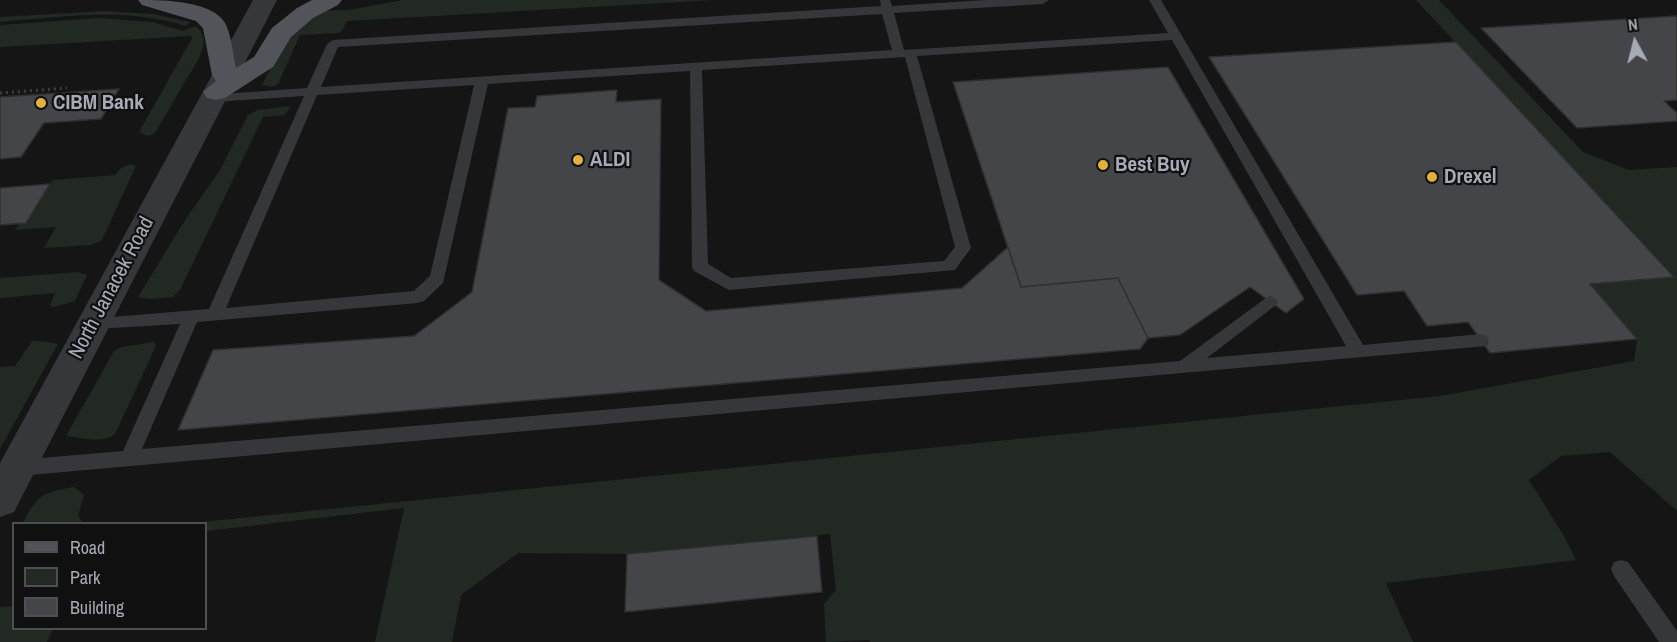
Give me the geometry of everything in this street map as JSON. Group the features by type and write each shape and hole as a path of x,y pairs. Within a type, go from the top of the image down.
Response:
{"main road":[{"path":"150,0 204,16 215,26 218,89 264,62 281,33 305,13 330,0"}],"street":[{"name":"North Janacek Road","path":"0,500 265,0"}],"lane":[{"path":"215,315 333,44 886,5 1043,0"},
{"path":"1155,0 1358,352"},
{"path":"696,67 700,267 729,284 949,266 963,248 905,53 886,5"},
{"path":"218,89 312,91 1175,36"},
{"path":"94,323 418,297 437,279 482,80"},
{"path":"1184,367 1270,302"},
{"path":"129,458 191,316"},
{"path":"18,468 1481,341"},
{"path":"1621,569 1672,642"}],"path":[{"path":"0,93 67,88"}],"green space":[{"path":"403,0 714,0 347,21 342,31 338,33 300,35 278,84 273,87 262,85 279,52 292,34 321,11 349,10"},
{"path":"1416,0 1439,0 1583,152 1629,170 1677,167 1677,511 1610,452 1561,456 1529,480 1564,536 1576,560 1386,583 1413,642 870,642 869,640 826,642 824,604 836,590 830,534 627,554 518,553 461,595 452,642 375,642 404,508 207,531 207,522 202,522 1440,396 1634,361 1637,339 1590,284 1674,276"},
{"path":"104,11 153,14 190,22 186,26 140,17 94,15 0,22 0,17"},
{"path":"98,18 152,22 183,31 196,26 202,34 204,45 199,58 155,133 147,136 139,132 192,38 191,36 0,47 0,25"},
{"path":"288,106 290,108 284,115 263,117 180,290 173,297 150,299 138,297 185,220 220,170 248,115 258,110"},
{"path":"130,164 136,166 102,240 91,245 44,248 56,227 15,230 20,223 26,223 53,180 115,175 120,169"},
{"path":"78,272 87,275 75,301 50,306 55,293 0,298 0,278"},
{"path":"33,340 58,344 0,449 0,367 15,366"},
{"path":"154,342 156,346 115,434 98,440 66,436 114,351 122,347"},
{"path":"74,487 84,495 78,516 82,522 24,522 37,500 55,491"},
{"path":"12,606 12,630 53,630 47,642 0,642 0,607"}],"building":[{"path":"1677,16 1677,100 1664,101 1677,113 1677,121 1577,128 1481,28"},
{"name":"Drexel","path":"1456,42 1674,277 1590,284 1637,339 1490,353 1468,322 1427,326 1404,291 1357,295 1209,57"},
{"name":"Best Buy","path":"1168,67 1304,299 1286,313 1250,287 1180,335 1148,338 1118,278 1021,287 953,82"},
{"path":"119,89 101,119 44,123 21,157 0,159 0,97"},
{"path":"617,90 616,102 661,99 659,280 706,311 962,288 1008,247 1021,287 1118,278 1148,338 1140,349 178,430 213,350 414,336 472,292 508,108 535,107 537,96"},
{"path":"50,184 26,223 0,225 0,188"},
{"path":"817,536 822,592 625,612 627,554"}],"place":[{"name":"CIBM Bank","path":"41,103"},
{"name":"ALDI","path":"578,160"},
{"name":"Best Buy","path":"1103,165"},
{"name":"Drexel","path":"1432,177"}]}
